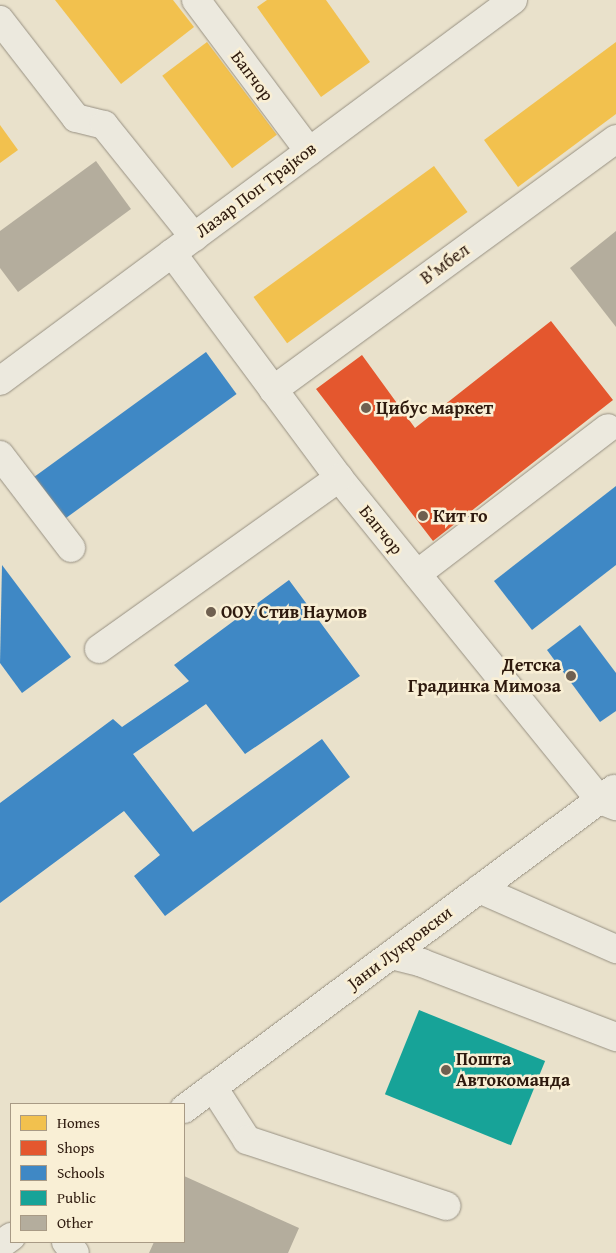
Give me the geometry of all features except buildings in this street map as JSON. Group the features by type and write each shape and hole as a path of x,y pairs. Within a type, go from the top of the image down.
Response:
{"street":[{"name":"Бапчор","path":"196,0 308,151"},
{"name":"Лазар Поп Трајков","path":"0,381 513,0"},
{"path":"0,20 76,118 104,124 194,237"},
{"name":"В'мбел","path":"273,390 613,147"},
{"name":"Бапчор","path":"172,253 339,478 417,574 611,798"},
{"path":"417,574 608,428"},
{"path":"0,456 71,548"},
{"path":"99,649 339,478"},
{"name":"Јани Лукровски","path":"185,1108 479,889 611,798"},
{"path":"479,889 616,948"},
{"path":"391,955 422,962 616,1037"},
{"path":"213,1087 247,1140 446,1206"},
{"path":"67,1243 75,1253"}],"place":[{"name":"Цибус маркет","path":"366,408"},
{"name":"Кит го","path":"423,516"},
{"name":"ООУ Стив Наумов","path":"211,612"},
{"name":"Детска Градинка Мимоза","path":"571,676"},
{"name":"Пошта Автокоманда","path":"446,1070"}]}
